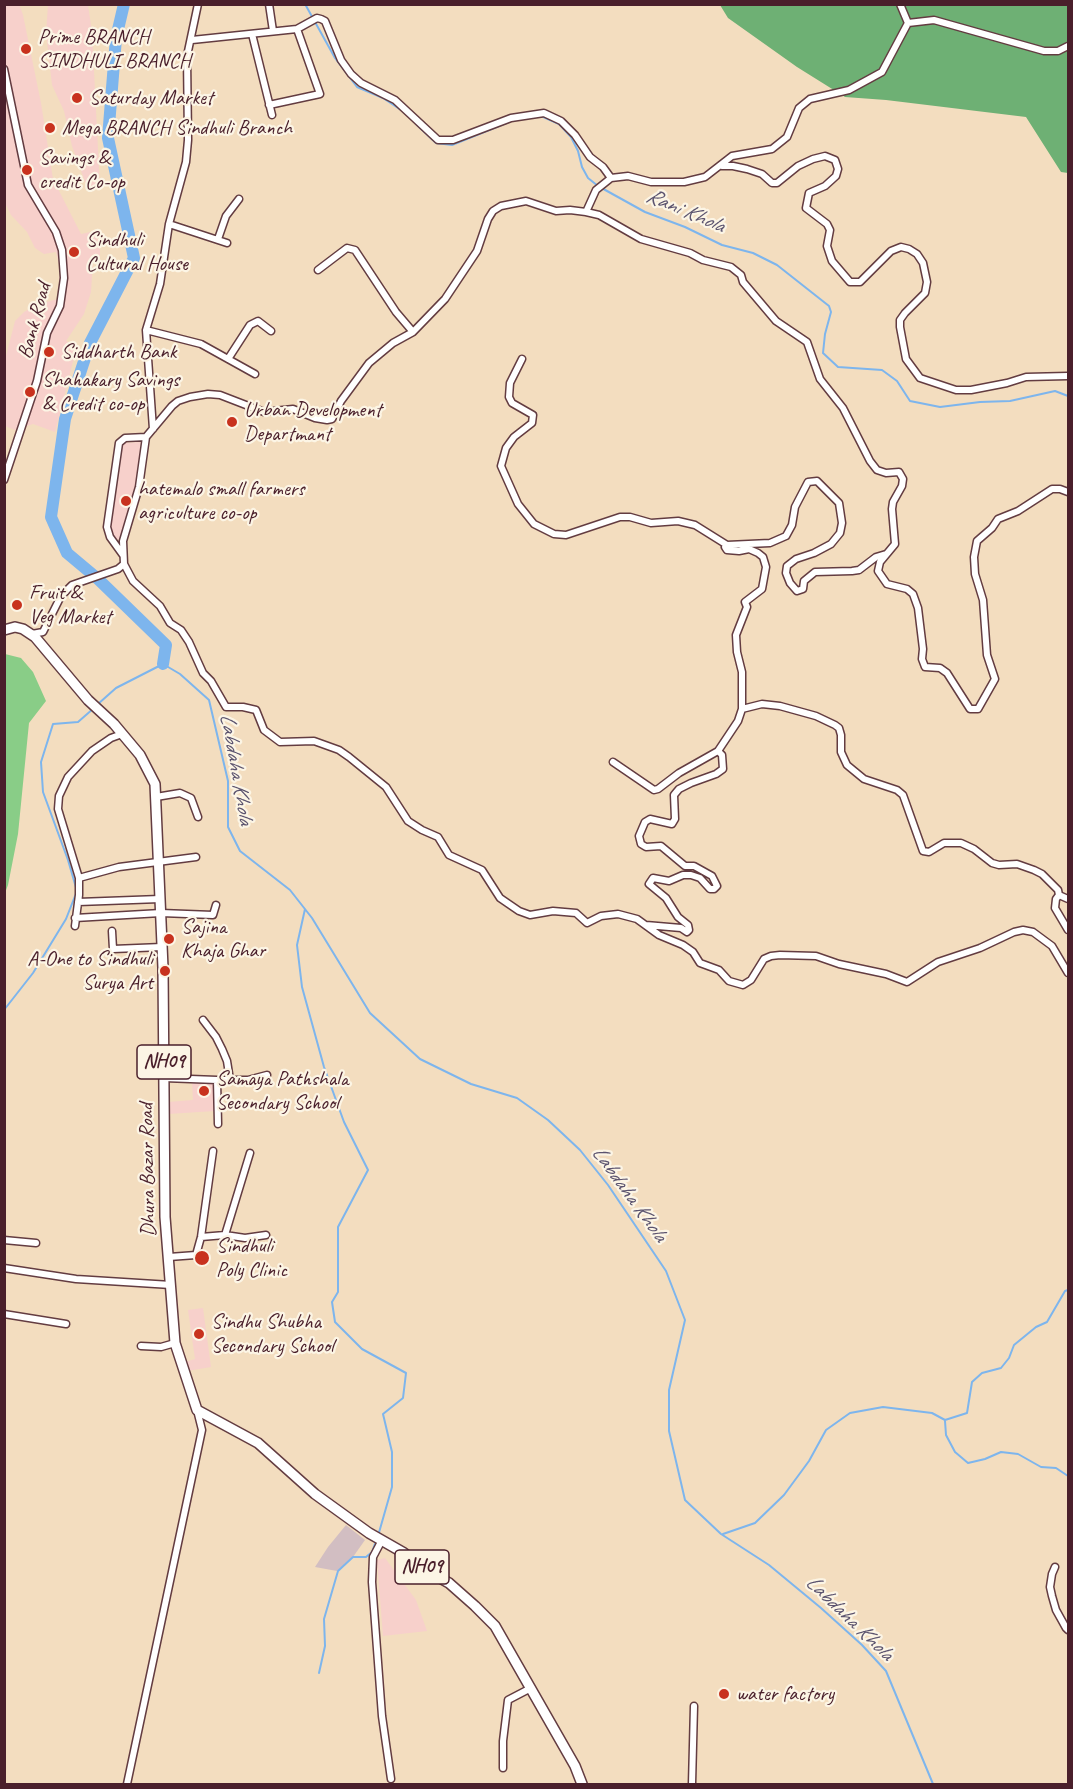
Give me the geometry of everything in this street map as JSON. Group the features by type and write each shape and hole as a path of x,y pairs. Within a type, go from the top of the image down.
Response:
{"main road":[{"path":"4,630 15,627 32,634"},
{"name":"Dhura Bazar Road","path":"32,634 88,700 123,734 140,755 155,784 162,947 165,1217 175,1343 197,1410"},
{"name":"NH09","path":"197,1410 258,1443 315,1494 449,1583 475,1606 495,1626 575,1767 582,1785"}],"street":[{"path":"153,430 146,330 160,284 169,224 186,162 188,56 198,4"},
{"path":"269,4 273,31"},
{"path":"900,4 908,23"},
{"path":"192,40 297,29 317,18 325,21 341,60 351,74 361,84 395,100 438,140 453,141 511,118 544,113 561,122 575,135 590,157 603,167 611,178"},
{"path":"908,23 934,20 1044,51 1068,53"},
{"path":"586,212 596,190 611,178 628,176 651,183 684,182 705,177 732,156 772,149 787,136 799,108 810,99 849,90 882,72 908,23"},
{"path":"269,105 320,94 297,29"},
{"path":"252,34 272,115"},
{"path":"1058,51 1068,46"},
{"name":"Bank Road","path":"4,69 28,185 56,232 62,250 64,278 60,306 47,333 37,381 4,480"},
{"path":"721,166 747,169 762,174 772,183 777,183 798,166 813,159 825,156 836,160 838,169 836,176 825,186 809,194 806,208 827,224 830,230 827,246 832,261 850,282 860,282 891,251 901,247 916,254 923,263 927,282 925,293 900,320 906,359 920,378 956,390 971,390 1026,377 1068,376"},
{"path":"218,239 226,216 239,199"},
{"path":"121,567 124,556 123,541 139,487 146,437 164,414 178,401 208,394 220,395 264,412 293,409 315,418 332,419 341,401 369,363 393,343 413,332 441,304 477,251 493,211 501,206 526,201 556,212 570,210 599,215 655,244 731,267 741,275 743,282 776,321 807,342 820,379 843,408 870,461 877,470 886,473 899,472 903,478 892,509 895,544 880,562 878,571 886,584 907,589 913,594 918,608 922,659 925,667 940,668 947,674 970,709 978,709 995,679 987,655 983,600 975,574 974,557 977,541 992,528 998,519 1018,511 1052,489 1068,492"},
{"path":"169,224 227,243"},
{"path":"318,270 347,248 355,250 396,312 413,332"},
{"path":"228,359 250,325 258,321 271,331"},
{"path":"146,330 201,344 255,374"},
{"path":"522,359 510,383 509,397 512,404 533,415 532,423 514,437 506,448 501,466 518,504 534,524 554,534 566,535 620,517 630,517 651,523 678,521 695,525 727,545 770,543 786,536 792,525 795,507 803,488 812,480 839,503 842,523 840,533 831,544 796,559 787,566 786,573 790,583 797,591 803,589 804,581 815,572 852,572 859,570 876,557 886,554"},
{"path":"124,556 110,537 107,527 119,443 125,438 146,437"},
{"path":"613,762 654,790 658,789 679,773 718,751 738,721 742,709 742,672 736,635 747,607 745,602 762,589 766,567 763,557 758,553 749,549 727,550 725,547 727,545"},
{"path":"32,634 43,632 61,596 72,585 121,567"},
{"path":"121,567 160,606 170,623 181,630 203,673 211,681 226,707 256,710 264,730 280,742 314,741 339,750 386,787 408,821 438,837 449,855 482,870 500,898 519,911 530,915 553,911 576,913 587,923 601,916 618,914 637,919 659,935 683,945 693,952 700,963 719,970 722,975 737,985 743,986 751,980 764,959 780,955 816,956 839,964 886,974 907,982 938,962 1023,930 1034,932 1053,946 1068,973"},
{"path":"742,709 769,704 808,713 835,725 839,728 841,752 847,765 864,779 897,790 903,795 923,851 929,852 944,843 961,843 974,849 992,863 1017,864 1042,874 1058,890 1059,896 1056,899 1055,908 1068,930"},
{"path":"75,926 79,878 58,809 59,796 68,777 92,751 111,738 123,734"},
{"path":"646,925 681,928 687,932 689,930 666,898 649,884 653,878 669,881 691,875 700,878 710,889 717,886 712,876 694,866 685,866 661,846 646,847 641,844 639,836 645,822 650,819 672,824 675,819 674,795 679,789 723,769 723,759 718,751"},
{"path":"156,796 180,793 191,798 198,816"},
{"path":"79,878 119,867 196,856"},
{"path":"1059,896 1068,899"},
{"path":"78,902 160,899"},
{"path":"100,901 101,916"},
{"path":"75,918 161,913 213,915 216,905"},
{"path":"111,931 112,949 162,947"},
{"path":"203,1020 222,1049 227,1061 230,1080"},
{"path":"164,1078 248,1080 267,1075"},
{"path":"217,1080 218,1124"},
{"path":"169,1257 196,1256 201,1237 213,1150"},
{"path":"225,1235 250,1153"},
{"path":"201,1237 225,1235 245,1238 266,1235"},
{"path":"4,1240 36,1243"},
{"path":"4,1268 76,1279 171,1285"},
{"path":"4,1314 66,1324"},
{"path":"141,1346 161,1347 175,1343"},
{"path":"127,1785 202,1430 197,1410"},
{"path":"382,1540 373,1557 372,1582 382,1716 391,1779"},
{"path":"1055,1567 1050,1587 1054,1605 1068,1630"},
{"path":"503,1768 503,1741 508,1700 531,1688"},
{"path":"692,1785 694,1706"}],"shaded area":[{"path":"19,4 41,103 53,179 81,234 95,231 100,247 100,260 93,261 91,292 84,314 66,341 77,346 55,432 33,424 15,430 5,426 5,360 15,321 24,312 38,304 58,299 60,269 56,252 44,254 35,248 27,232 11,215 5,203 5,5"},
{"name":"Saturday Market","path":"48,5 88,5 92,32 100,188 88,190 72,146 64,111 52,85 46,33"},
{"path":"141,442 135,487 120,540 112,535 111,524 123,443"},
{"name":"Samaya Pathshala Secondary School","path":"192,1081 214,1082 215,1111 168,1114 168,1102 193,1100"},
{"name":"Sindhu Shubha Secondary School","path":"203,1308 211,1367 187,1371 185,1362 195,1359 188,1310"},
{"path":"346,1525 365,1540 353,1557 337,1571 315,1567 328,1547"},
{"path":"385,1558 416,1600 427,1631 383,1636 377,1560"}],"green space":[{"path":"720,5 1068,5 1068,173 1061,172 1026,117 845,97 797,67 728,18"},
{"path":"5,654 21,658 33,672 46,701 29,723 18,834 5,893"}],"waterway":[{"path":"124,4 116,38 108,138 134,258 90,343 65,419 51,517 67,553 98,579 166,645 163,664"},
{"name":"Rani Khola","path":"305,4 335,58 357,87 383,98 401,110"},
{"name":"Rani Khola","path":"541,116 559,124 571,137 588,178 598,186 645,212 685,227 722,245 753,253 777,265 829,306 831,312 823,353 838,367 882,370 897,381 910,401 940,407 1010,401 1055,391 1068,396"},
{"name":"Rani Khola","path":"416,124 436,143 452,145 509,122"},
{"name":"Labdaha Khola","path":"98,704 116,688 163,664 180,674 209,700 228,781 228,827 240,851 290,890 312,918 370,1013 420,1059 471,1084 517,1098 548,1120 580,1150 608,1185 666,1271 685,1320 669,1390 669,1431 685,1500 721,1534 769,1565 821,1608 862,1645 886,1671 933,1784"},
{"path":"4,1010 33,973 66,919 77,891 43,792 41,762 53,724 78,722 94,708"},
{"path":"305,909 297,945 302,987 324,1067 344,1122 368,1170 338,1227 338,1292 332,1302 335,1322 362,1349 406,1373 403,1398 383,1414 392,1452 392,1487 378,1536"},
{"path":"723,1534 755,1523 784,1495 809,1461 826,1430 850,1413 883,1407 932,1413 945,1420 967,1413 972,1382 982,1373 1001,1368 1009,1358 1014,1345 1036,1327 1047,1322 1065,1291 1068,1290"},
{"path":"945,1421 946,1435 955,1452 968,1463 1001,1452 1018,1454 1041,1467 1056,1468 1068,1476"},
{"path":"319,1673 325,1646 324,1619 338,1571 353,1557 366,1557 372,1552 376,1541"}],"place":[{"name":"Prime BRANCH SINDHULI BRANCH","path":"26,49"},
{"name":"Saturday Market","path":"77,98"},
{"name":"Mega BRANCH Sindhuli Branch","path":"50,128"},
{"name":"Savings & credit Co-op","path":"27,170"},
{"name":"Sindhuli Cultural House","path":"74,252"},
{"name":"Siddharth Bank","path":"49,352"},
{"name":"Shahakary Savings & Credit co-op","path":"30,392"},
{"name":"Urban Development Departmant","path":"232,422"},
{"name":"hatemalo small farmers agriculture co-op","path":"126,501"},
{"name":"Fruit & Veg Market","path":"17,605"},
{"name":"Sajina Khaja Ghar","path":"169,939"},
{"name":"A-One to Sindhuli Surya Art","path":"165,971"},
{"name":"Samaya Pathshala Secondary School","path":"204,1091"},
{"name":"Sindhuli Poly Clinic","path":"202,1258"},
{"name":"Sindhu Shubha Secondary School","path":"199,1334"},
{"name":"water factory","path":"724,1694"}]}
